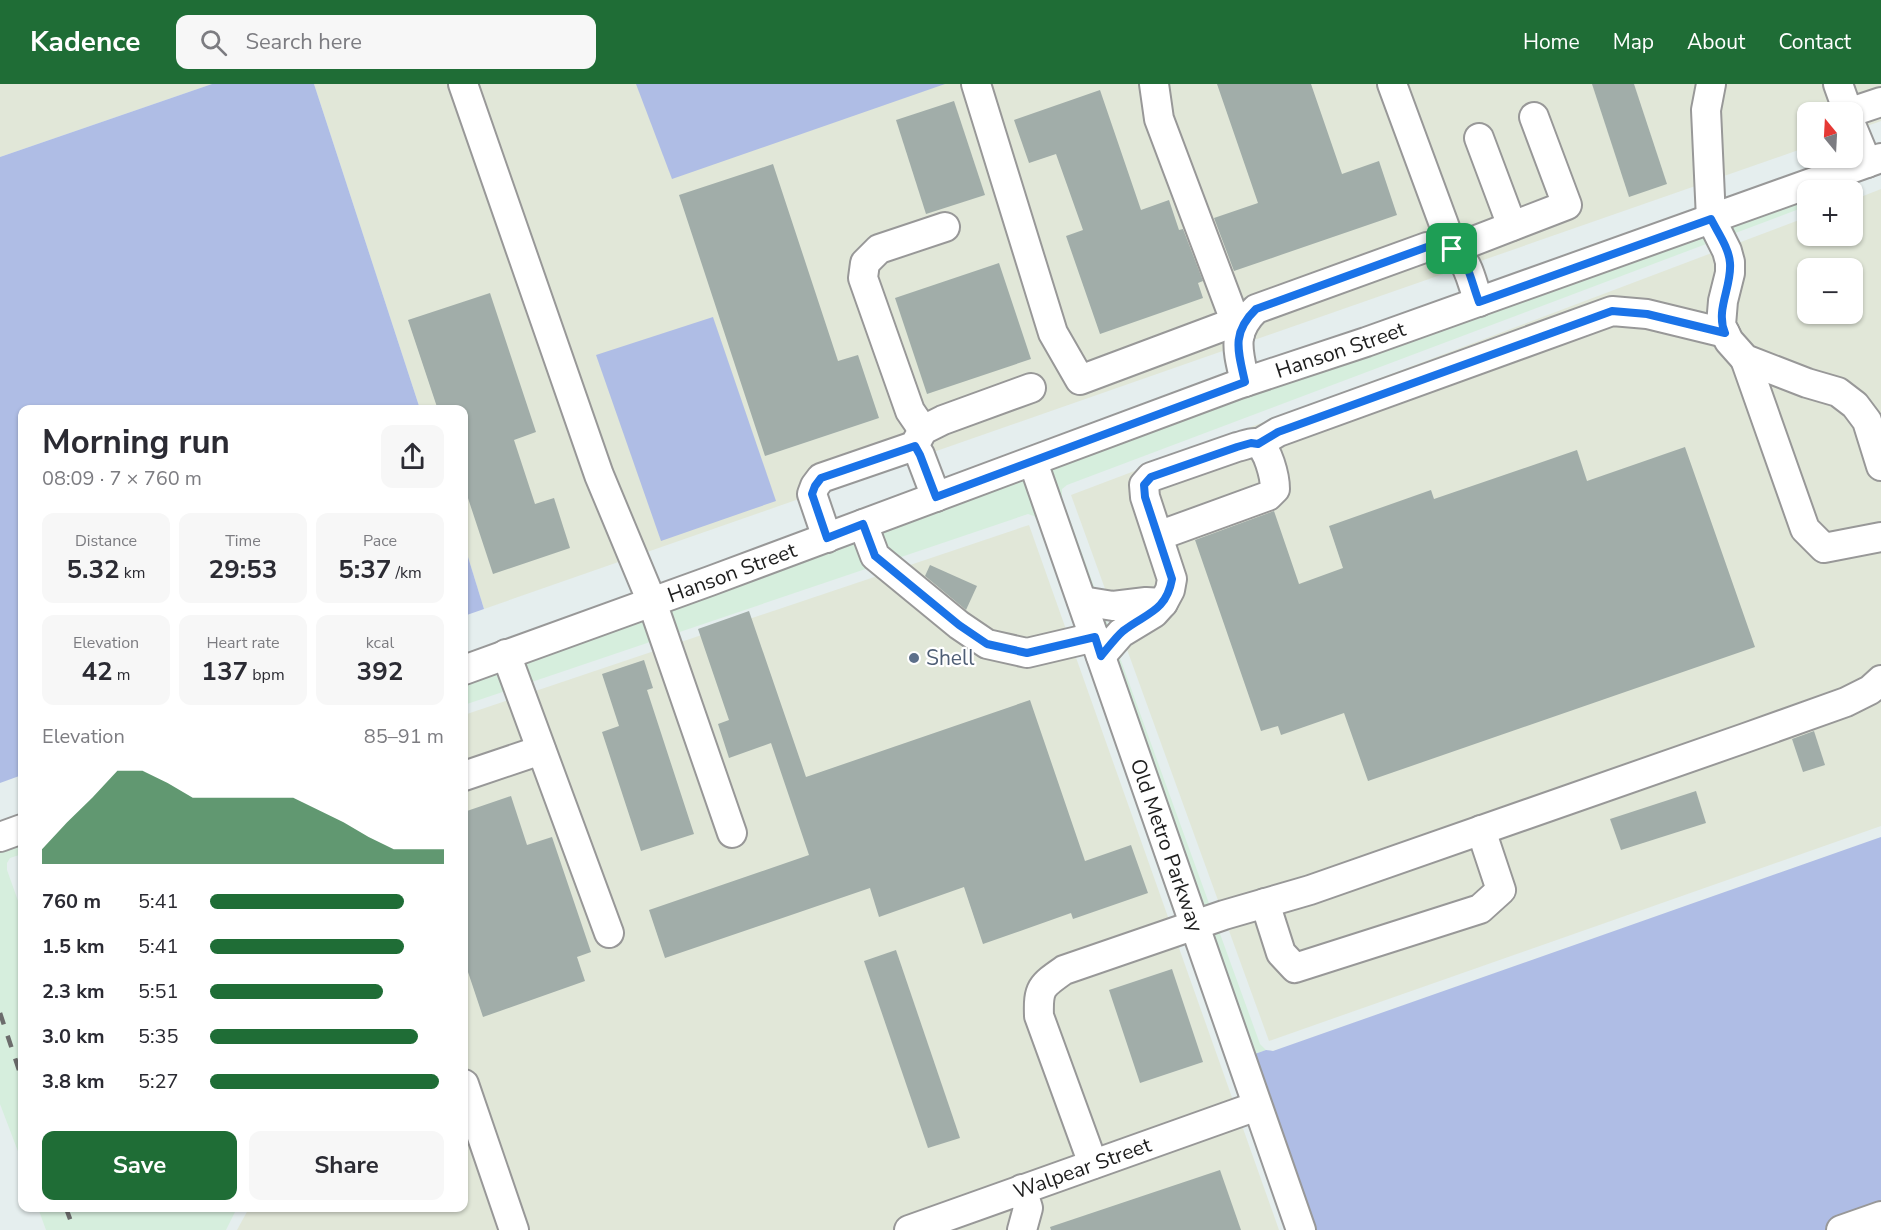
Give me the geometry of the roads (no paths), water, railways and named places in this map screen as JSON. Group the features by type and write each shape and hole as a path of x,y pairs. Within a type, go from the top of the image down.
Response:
{"street":[{"path":"463,84 599,476 652,602 732,833"},
{"path":"976,84 1053,333 1080,380 1237,328 1256,309 1427,247 1443,246 1452,249 1462,258 1479,302"},
{"path":"1154,84 1159,119 1237,328 1238,349 1245,382"},
{"path":"1392,84 1452,249"},
{"path":"1711,84 1706,110 1711,219 1730,262 1721,325 1729,341 1744,359 1805,529 1824,548 1881,537"},
{"path":"1838,84 1845,102"},
{"path":"1863,108 1881,102"},
{"path":"1452,249 1567,205 1534,117"},
{"path":"1479,138 1512,226"},
{"path":"1863,144 1874,161"},
{"name":"Hanson Street","path":"468,668 1245,382 1366,342 1874,161"},
{"path":"936,497 920,455 919,438 910,411 863,278 865,263 879,249 945,227"},
{"path":"1258,444 1278,432 1612,311 1647,314 1725,333"},
{"path":"1744,359 1838,392 1855,405 1867,421 1881,466"},
{"path":"827,538 812,494 821,478 919,438 943,420 1030,388"},
{"path":"863,524 875,556 959,625 987,644 1027,653 1098,646 1154,613 1170,590 1172,579 1145,497 1144,485 1151,477 1237,447 1251,443 1264,448 1275,480 1275,489 1268,496 1158,536"},
{"name":"Old Metro Parkway","path":"1033,462 1301,1230"},
{"path":"1082,601 1113,606 1146,602 1163,603"},
{"path":"506,654 609,933"},
{"path":"1093,1164 1039,1016 1038,996 1046,983 1064,970 1310,890 1846,702 1870,690 1881,680"},
{"path":"468,775 542,750"},
{"path":"0,837 18,830"},
{"path":"1265,903 1281,952 1295,968 1480,909 1501,890 1481,830"},
{"path":"468,1096 514,1230"},
{"name":"Walpear Street","path":"909,1230 1257,1106"},
{"path":"1022,1189 1028,1208 1022,1230"},
{"path":"1841,1230 1881,1216"}],"railway":[{"path":"0,1013 18,1067"},
{"path":"67,1212 74,1230"}],"place":[{"name":"Shell","path":"914,658"}]}
